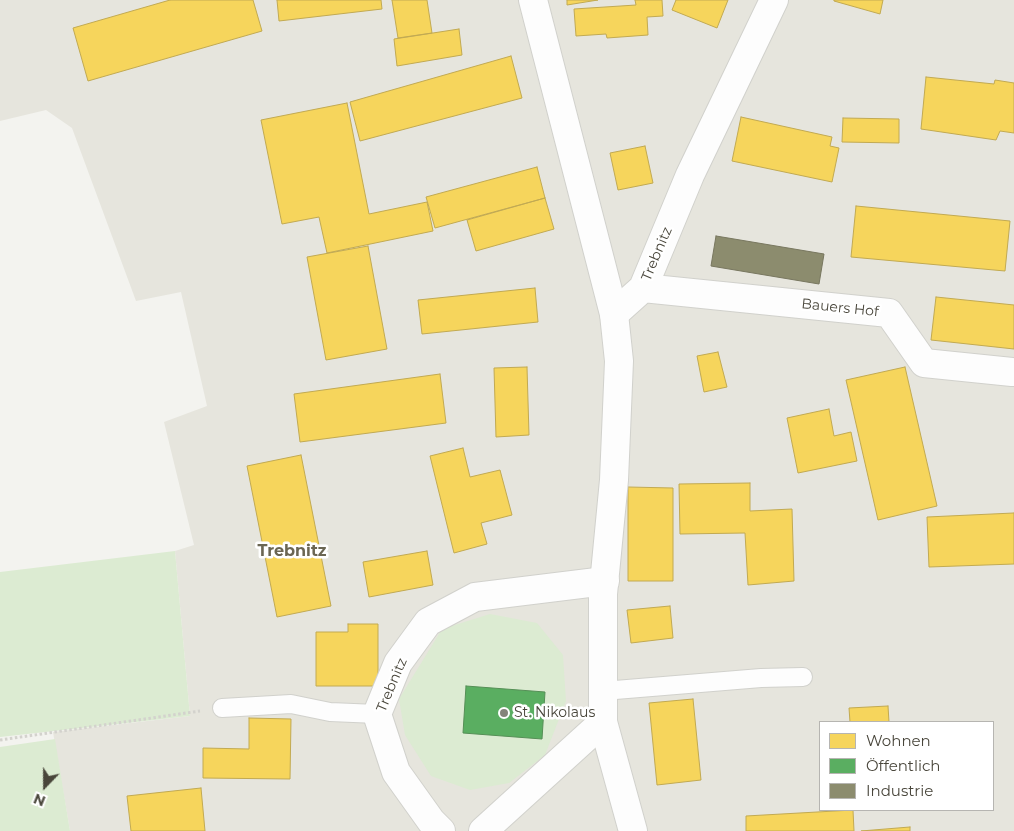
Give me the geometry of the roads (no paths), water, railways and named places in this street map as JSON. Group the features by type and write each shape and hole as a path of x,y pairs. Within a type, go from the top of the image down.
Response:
{"street":[{"path":"533,0 614,314 619,361 614,480 603,594 603,722 633,831"},
{"name":"Trebnitz","path":"614,314 643,288 690,175 774,0"},
{"name":"Bauers Hof","path":"643,288 889,313 924,363 1012,372"},
{"name":"Trebnitz","path":"441,831 396,772 377,714 398,663 428,622 475,597 605,581"},
{"path":"483,831 603,722"}],"lane":[{"path":"603,691 760,678 803,677"},
{"path":"222,708 291,704 330,712 377,714"}],"place":[{"name":"St. Nikolaus","path":"504,713"}],"district":[{"name":"Trebnitz","path":"292,551"}]}
